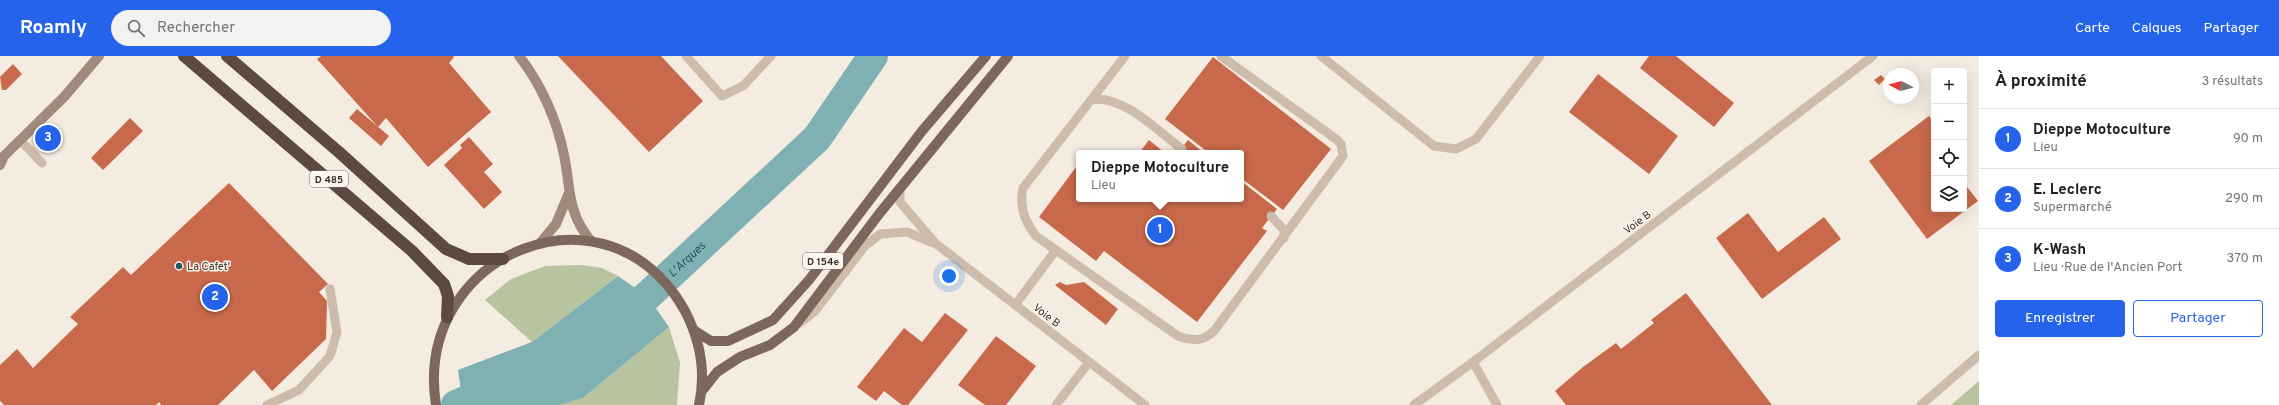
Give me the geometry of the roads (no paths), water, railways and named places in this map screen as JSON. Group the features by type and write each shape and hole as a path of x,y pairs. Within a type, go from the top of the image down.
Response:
{"highway":[{"name":"D 485","path":"184,56 412,251 444,284 448,296 447,317"},
{"name":"D 485","path":"227,56 340,153 446,249 469,259 503,259"}],"main road":[{"path":"519,56 540,88 559,133 567,172 569,193 576,218 580,229 591,241"},
{"name":"D 154e","path":"695,331 711,341 728,341 773,320 808,280 922,131 986,56"},
{"name":"D 154e","path":"702,391 717,372 740,357 770,345 794,328 900,189 1008,56"},
{"path":"2,159 64,97 94,58"},
{"path":"541,242 556,224 569,193"},
{"path":"436,405 434,375 437,345 447,317 461,293 480,273 503,259 541,242 560,239 591,241 622,252 642,262 660,277 675,294 695,331 701,360 702,391 699,405"}],"lane":[{"path":"686,56 722,96 743,86 771,56"},
{"path":"1125,56 1023,188 1020,199 1026,220 1036,236 1178,336 1200,340 1207,338 1214,331 1339,165 1344,151 1336,138 1221,56"},
{"path":"1321,56 1434,146 1456,149 1476,139 1540,56"},
{"name":"Voie B","path":"1414,405 1473,362 1870,57"},
{"path":"1091,100 1105,99 1124,105 1182,149"},
{"path":"20,141 42,164"},
{"name":"Voie B","path":"900,189 900,202 935,243 1145,405"},
{"path":"1272,216 1284,230 1284,238"},
{"name":"Voie B","path":"794,328 814,311 864,247 880,234 907,232 935,243"},
{"path":"1015,305 1056,250"},
{"path":"267,405 299,390 330,356 337,332 330,289"},
{"path":"1921,405 1979,355"},
{"path":"1056,405 1089,362"},
{"path":"1473,362 1497,405"}],"water":[{"path":"618,276 648,297 669,327 583,398 560,405 463,405 458,370 532,342"}],"waterway":[{"name":"L'Arques","path":"617,324 817,138 873,56"},
{"name":"L'Arques","path":"456,405 499,386"}],"place":[{"name":"K-Wash","path":"48,138"},
{"name":"Dieppe Motoculture","path":"1160,230"},
{"name":"La Cafet'","path":"179,266"},
{"name":"E. Leclerc","path":"215,297"}]}
